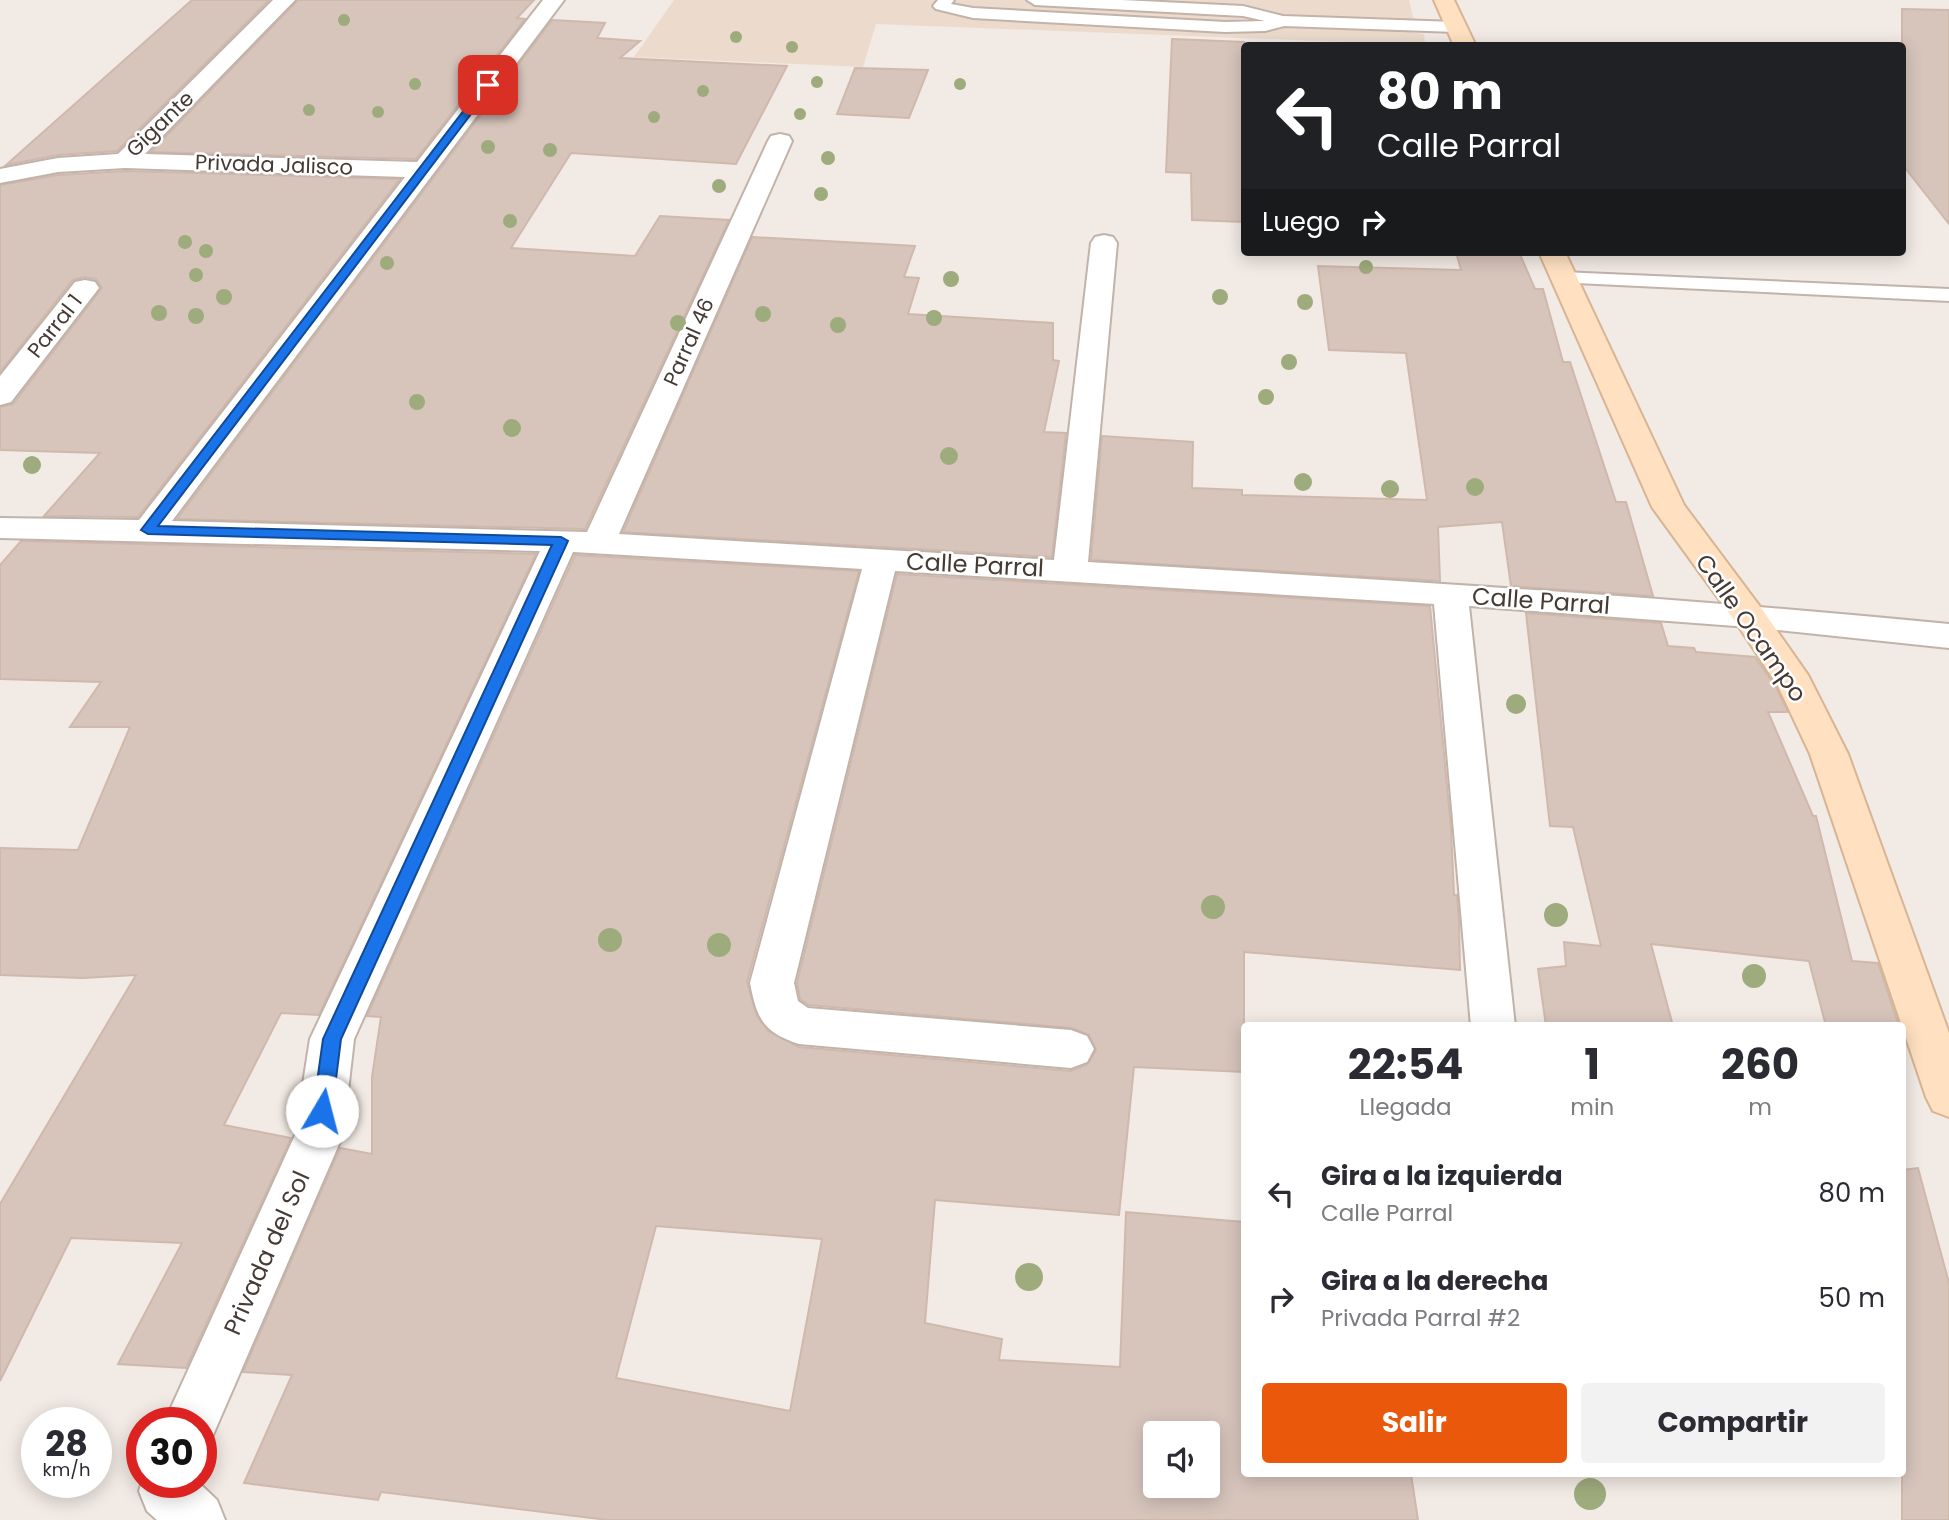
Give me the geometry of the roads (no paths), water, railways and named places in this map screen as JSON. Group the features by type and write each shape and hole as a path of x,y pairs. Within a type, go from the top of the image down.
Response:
{"street":[{"name":"Gigante","path":"0,176 58,165 125,160 285,0"},
{"path":"148,530 554,0"},
{"path":"1444,0 1461,36"},
{"name":"Parral 46","path":"579,542 780,141"},
{"name":"Privada Jalisco","path":"125,160 422,170"},
{"path":"1069,570 1104,243"},
{"name":"Calle Ocampo","path":"1557,265 1668,507 1749,616 1795,684 1829,754 1949,1097"},
{"name":"Parral 1","path":"0,397 85,288"},
{"name":"Calle Parral","path":"0,528 579,542 1450,594 1749,616 1949,636"},
{"name":"Privada del Sol","path":"198,1407 319,1135 332,1039 579,542"},
{"path":"881,561 772,983 778,1011 799,1026 1071,1048"},
{"path":"1450,594 1493,1022"},
{"path":"174,1498 197,1520"}],"lane":[{"path":"946,0 941,6 953,11 986,14 1225,27 1265,26 1283,21"},
{"path":"1035,0 1243,11 1283,21 1461,36"},
{"path":"1557,265 1949,295"}]}
